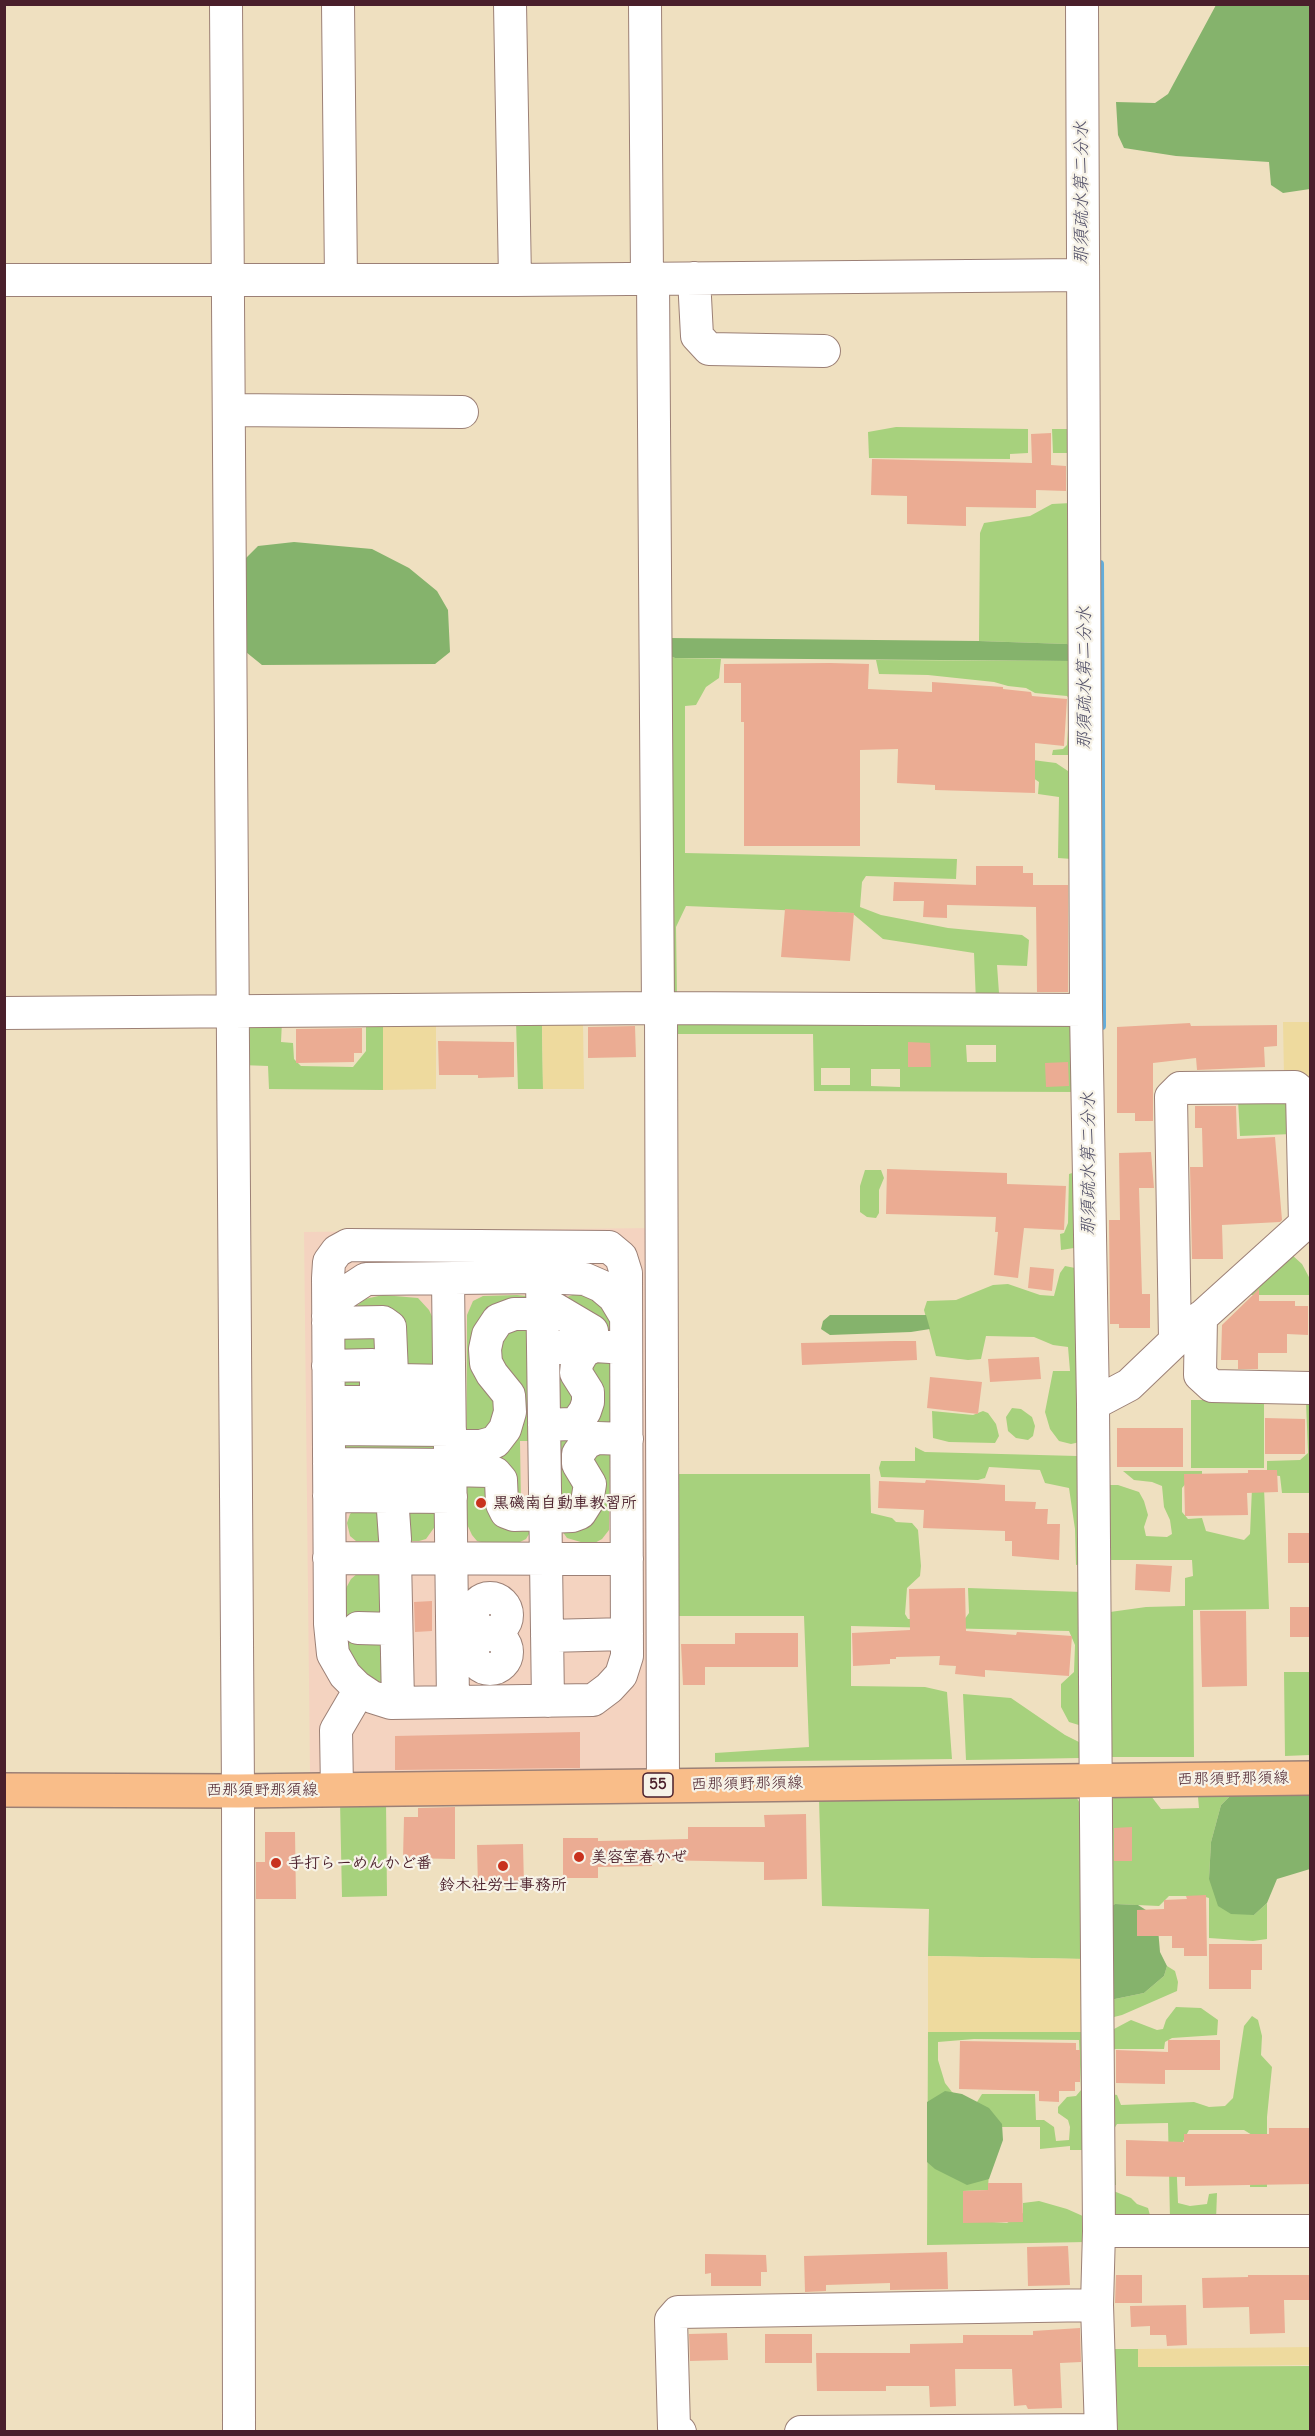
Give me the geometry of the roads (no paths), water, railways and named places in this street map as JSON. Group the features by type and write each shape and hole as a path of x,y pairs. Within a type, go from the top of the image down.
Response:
{"main road":[{"name":"西那須野那須線","path":"4,1790 238,1791 1311,1778"}],"street":[{"path":"226,4 238,1791 239,2432"},
{"path":"338,4 340,279"},
{"path":"510,4 515,280"},
{"path":"645,4 659,1008 663,1785"},
{"path":"801,2432 1101,2431 1097,2305 1099,2231 1093,1404 1086,1010 1082,4"},
{"path":"4,280 515,280 1082,275"},
{"path":"694,278 697,336 709,349 824,351"},
{"path":"229,410 462,412"},
{"path":"4,1012 659,1008 1086,1010"},
{"path":"1093,1404 1129,1385 1308,1221 1302,1093 1295,1087 1180,1088 1171,1097 1175,1341"},
{"path":"348,1245 609,1247 621,1257 626,1273 627,1656 621,1675 593,1700 399,1702 372,1697 345,1675 333,1654 330,1624 328,1319 329,1262 337,1251 348,1245"},
{"path":"328,1319 340,1296 366,1279 448,1279 543,1298 592,1331 543,1358"},
{"path":"448,1279 453,1702"},
{"path":"329,1415 387,1437 481,1446 495,1442 505,1429 510,1412 509,1395 486,1363 485,1349 488,1335 498,1320 585,1279 601,1286 614,1297 626,1317"},
{"path":"543,1298 548,1701"},
{"path":"1201,1317 1200,1376 1212,1386 1311,1388"},
{"path":"328,1319 383,1322 390,1327 392,1374 450,1442 495,1473 501,1480 502,1504 506,1512 514,1515 572,1516 580,1512 587,1502 590,1484 578,1464 578,1454 586,1443 597,1438 627,1439"},
{"path":"544,1425 571,1424 578,1421 585,1410 588,1392 576,1373 576,1363 584,1351 595,1346 626,1348"},
{"path":"328,1366 372,1365 376,1370 387,1437"},
{"path":"329,1464 387,1437 450,1442"},
{"path":"329,1496 393,1496 450,1442"},
{"path":"393,1496 399,1702"},
{"path":"329,1558 395,1549 451,1558 627,1559"},
{"path":"491,1702 490,1669 476,1662 473,1651 477,1641 495,1627 547,1627 627,1634"},
{"path":"358,1628 396,1629"},
{"path":"337,1789 336,1730 360,1689"},
{"path":"1099,2231 1311,2231"},
{"path":"680,2432 674,2428 671,2319 678,2312 1097,2305"}],"waterway":[{"name":"那須疏水第二分水","path":"1100,564 1102,1026"}],"place":[{"name":"黒磯南自動車教習所","path":"481,1503"},
{"name":"美容室春かぜ","path":"579,1857"},
{"name":"手打らーめんかど番","path":"276,1863"},
{"name":"鈴木社労士事務所","path":"503,1866"}]}
